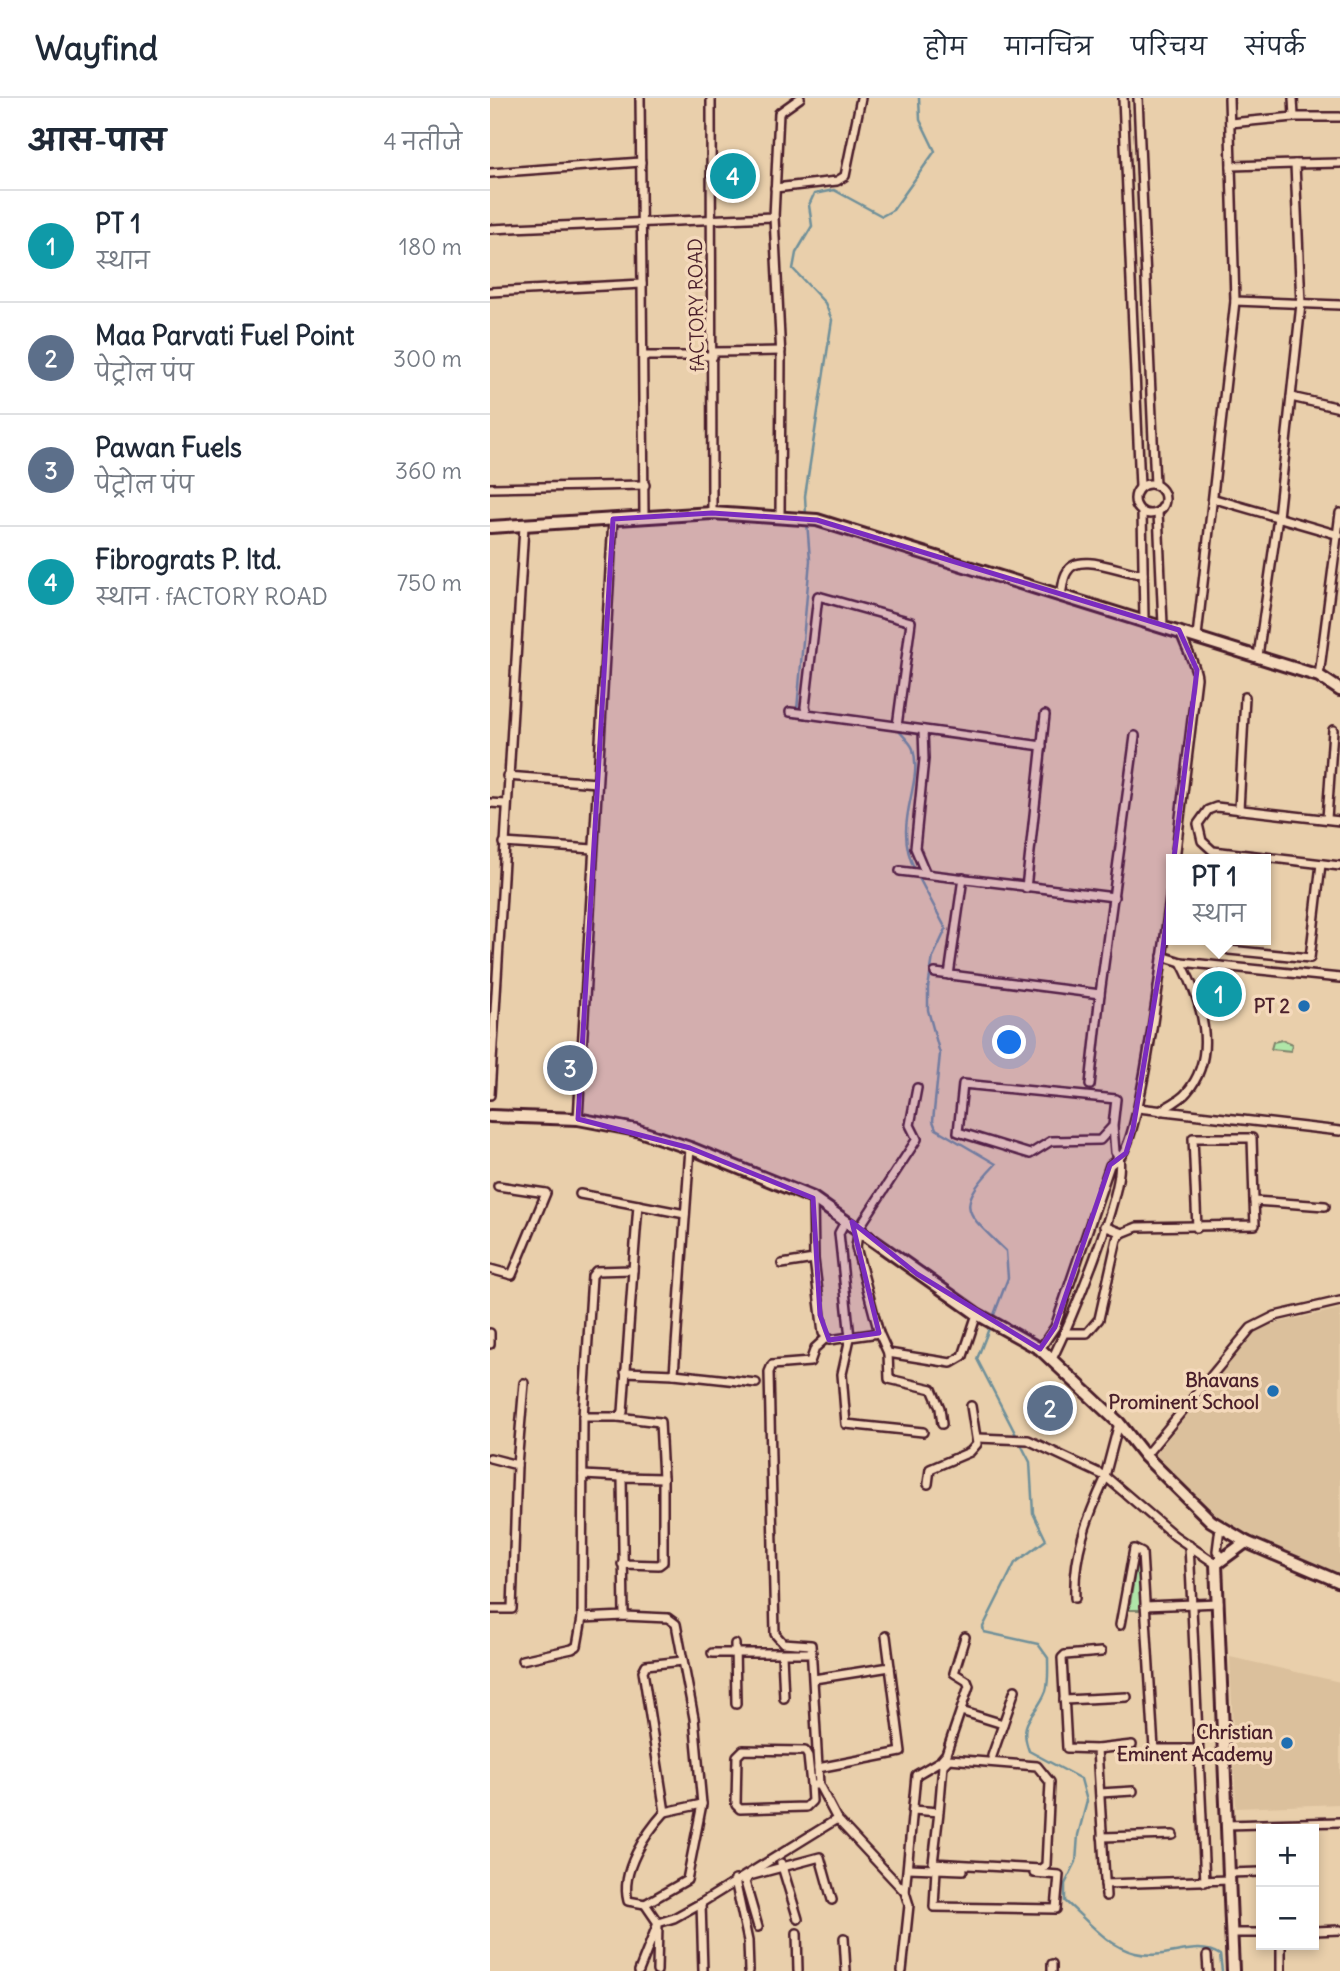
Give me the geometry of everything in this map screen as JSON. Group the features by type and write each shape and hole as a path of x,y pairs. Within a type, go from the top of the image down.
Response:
{"street":[{"path":"640,98 644,515"},
{"name":"fACTORY ROAD","path":"711,98 712,513"},
{"path":"780,516 781,351 775,188 779,113 800,98"},
{"path":"775,188 837,181 845,176 861,98"},
{"path":"1123,98 1140,487 1135,502 1142,512 1144,619"},
{"path":"1138,98 1156,485 1165,498 1158,512 1163,625"},
{"path":"1197,636 1215,499 1235,301 1229,98"},
{"path":"1293,98 1294,117"},
{"path":"1230,123 1294,117 1340,117"},
{"path":"490,173 641,162"},
{"path":"1231,166 1340,163"},
{"path":"1258,656 1278,517 1301,303 1295,164"},
{"path":"1128,215 1144,214"},
{"path":"490,229 774,216"},
{"path":"490,292 642,284"},
{"path":"1235,301 1340,305"},
{"path":"643,356 781,351"},
{"path":"1291,397 1340,408"},
{"path":"490,488 645,485"},
{"path":"1140,487 1156,485"},
{"path":"1215,499 1338,534"},
{"path":"1142,512 1158,512"},
{"path":"490,527 644,515 712,513 817,520 1179,630 1320,676 1340,690"},
{"path":"1320,676 1340,513"},
{"path":"578,1119 613,519"},
{"path":"490,1096 524,526"},
{"path":"1061,594 1066,572 1074,564 1087,562 1143,575"},
{"path":"897,726 911,622 818,596 797,713 1042,746"},
{"path":"1176,854 1197,670 1185,652 1179,630"},
{"path":"1239,810 1245,698"},
{"path":"1026,888 1045,715"},
{"path":"919,873 915,848 924,759 923,730"},
{"path":"1327,819 1333,730"},
{"path":"1090,1085 1135,736"},
{"path":"508,776 597,783"},
{"path":"490,803 506,804"},
{"path":"1222,854 1202,841 1198,824 1208,810 1216,807 1340,821"},
{"path":"1180,821 1198,824"},
{"path":"503,844 593,849"},
{"path":"1271,860 1340,866"},
{"path":"1223,945 1229,950 1310,958 1321,864"},
{"path":"900,871 1114,897"},
{"path":"949,975 963,878"},
{"path":"1040,1349 1055,1328 1110,1165 1126,1153 1138,1108 1166,927"},
{"path":"1162,956 1181,962 1340,978"},
{"path":"1160,1111 1187,1092 1201,1066 1204,1018 1195,989 1181,962"},
{"path":"934,974 1100,993"},
{"path":"1052,1359 1065,1333 1122,1170 1115,1152 1113,1126 1116,1099 963,1084 958,1132 1030,1153 1051,1141 1100,1140 1113,1126"},
{"path":"917,1088 910,1125 917,1139 859,1228 859,1261 879,1333 888,1353 890,1381 932,1389 940,1408 942,1424"},
{"path":"1138,1108 1340,1131"},
{"path":"490,1116 578,1119 636,1130 690,1148 813,1198 859,1228 917,1274 978,1315 1040,1349 1119,1423 1145,1456 1220,1527 1247,1542 1340,1582"},
{"path":"1065,1333 1087,1333 1099,1319 1117,1239 1122,1233 1137,1227 1197,1228 1255,1225 1252,1138 1193,1138 1197,1228"},
{"path":"674,1374 690,1148"},
{"path":"490,1269 512,1275 546,1193 498,1186"},
{"path":"580,1194 685,1214"},
{"path":"813,1198 814,1259 826,1338"},
{"path":"1254,1201 1325,1206"},
{"path":"618,1418 623,1412 638,1205"},
{"path":"846,1220 839,1233 850,1338 842,1374 845,1424 923,1432"},
{"path":"1104,1226 1122,1233"},
{"path":"782,1264 814,1259"},
{"path":"522,1660 577,1646 582,1618 583,1417 592,1276 596,1271 633,1270"},
{"path":"1145,1456 1251,1328 1275,1316 1340,1301"},
{"path":"888,1353 951,1363 958,1361 978,1315"},
{"path":"490,1333 490,1344"},
{"path":"879,1333 850,1338 826,1338 815,1348 810,1362 772,1365 768,1384 776,1549 775,1634 783,1643 811,1645 818,1768 815,1785 812,1801 806,1807 737,1808 738,1752 805,1751 815,1785 838,1819 905,1892"},
{"path":"625,1372 757,1383"},
{"path":"490,1609 512,1609 517,1465 524,1383"},
{"path":"928,1484 930,1469 970,1452 978,1438 971,1406"},
{"path":"583,1417 660,1422 663,1562 659,1565 622,1564"},
{"path":"1075,1598 1074,1574 1081,1537 1105,1477 1119,1423"},
{"path":"978,1438 1018,1439 1105,1477 1189,1545 1220,1562"},
{"path":"490,1458 517,1465"},
{"path":"583,1475 663,1478"},
{"path":"622,1478 624,1616"},
{"path":"1220,1527 1217,1551 1220,1562 1226,1825 1233,1971"},
{"path":"1220,1562 1247,1542"},
{"path":"1189,1545 1205,1882"},
{"path":"1120,1625 1134,1549 1142,1553 1154,1749 1197,1749"},
{"path":"1145,1606 1219,1602"},
{"path":"582,1618 624,1616 673,1619 694,1718 702,1804 687,1880 645,1904 628,1901 625,1889 645,1834 665,1812 702,1804"},
{"path":"818,1768 901,1752 886,1636"},
{"path":"902,1971 909,1905 905,1892 916,1775 940,1761 946,1754 969,1683 954,1673 965,1637"},
{"path":"735,1644 736,1704"},
{"path":"1101,1652 1065,1655 1067,1748 1097,1749 1132,1745"},
{"path":"712,1653 812,1653"},
{"path":"782,1654 784,1698"},
{"path":"665,1812 643,1671 646,1665 683,1661"},
{"path":"814,1679 890,1667"},
{"path":"992,1756 1015,1690"},
{"path":"1064,1700 1127,1697"},
{"path":"961,1711 1003,1724"},
{"path":"1097,1749 1106,1896"},
{"path":"948,1759 1037,1766 1050,1782 1046,1865 1041,1869 933,1863 939,1812 943,1765 948,1759"},
{"path":"1100,1793 1133,1791"},
{"path":"913,1810 939,1812"},
{"path":"658,1923 674,1918 701,1903 838,1819"},
{"path":"1319,1824 1340,1822"},
{"path":"1226,1825 1256,1825"},
{"path":"1102,1837 1173,1835"},
{"path":"776,1856 782,1865 798,1919"},
{"path":"758,1927 747,1878 782,1865 820,1857 832,1900"},
{"path":"908,1868 936,1869 1055,1874 1059,1875 1058,1906 1052,1910 938,1908 933,1903 936,1869"},
{"path":"1105,1884 1205,1882 1256,1873"},
{"path":"735,1880 748,1941 749,1971"},
{"path":"701,1903 703,1971"},
{"path":"645,1904 658,1923 657,1971"},
{"path":"639,1971 658,1923"},
{"path":"1319,1931 1340,1930"},
{"path":"797,1933 798,1971"},
{"path":"1232,1933 1256,1933"},
{"path":"844,1938 846,1971"},
{"path":"1281,1950 1281,1971"},
{"path":"1207,1956 1208,1971"}],"highlighted area":[{"path":"712,513 817,520 1179,630 1197,670 1162,956 1133,1129 1126,1153 1110,1165 1055,1327 1040,1349 917,1274 852,1222 879,1333 829,1340 820,1315 813,1198 690,1148 578,1119 613,519"}],"shaded area":[{"name":"Bhavans Prominent School","path":"1340,1309 1340,1576 1317,1569 1218,1524 1155,1455 1257,1327"},
{"name":"Christian Eminent Academy","path":"1230,1657 1340,1682 1340,1804 1236,1808"}],"green space":[{"path":"1282,1040 1292,1044 1291,1051 1271,1049 1273,1042"},
{"path":"1137,1558 1143,1610 1129,1610"}],"waterway":[{"path":"806,515 805,496 832,320 825,303 793,269 796,253 812,226 809,205 814,194 834,190 882,216 893,210 935,151 920,120 919,98"},
{"path":"797,710 810,560 807,521"},
{"path":"835,721 899,731 912,747 915,777 906,836 908,852 915,870"},
{"path":"918,876 946,929 933,957 928,988 928,1010 940,1054 933,1121 936,1129 996,1164 982,1179 970,1201 974,1218 1006,1251 1008,1278 992,1320"},
{"path":"990,1326 977,1359 1030,1462 1033,1513 1046,1540 1015,1563 983,1627 984,1632 1038,1644 1048,1658 1046,1691 1026,1725 1026,1740 1029,1751 1081,1779 1087,1801 1078,1835 1076,1862 1065,1884 1065,1901 1098,1932 1125,1950 1147,1955 1191,1949 1211,1951 1220,1955 1222,1971"}],"place":[{"name":"Fibrograts P. ltd.","path":"733,176"},
{"name":"PT 1","path":"1219,994"},
{"name":"PT 2","path":"1304,1006"},
{"name":"Pawan Fuels","path":"570,1068"},
{"name":"Bhavans Prominent School","path":"1273,1391"},
{"name":"Maa Parvati Fuel Point","path":"1050,1408"},
{"name":"Christian Eminent Academy","path":"1287,1743"}]}
